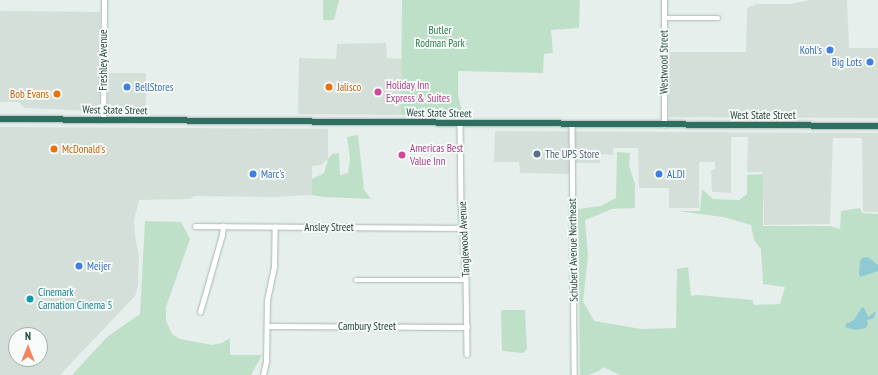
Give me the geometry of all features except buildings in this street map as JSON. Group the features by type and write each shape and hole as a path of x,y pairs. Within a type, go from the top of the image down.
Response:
{"highway":[{"name":"West State Street","path":"0,119 878,126"}],"street":[{"name":"Freshley Avenue","path":"103,120 104,0"},
{"name":"Westwood Street","path":"664,0 664,125"},
{"path":"664,18 718,18"},
{"name":"Tanglewood Avenue","path":"460,123 466,280 467,354"},
{"name":"Schubert Avenue Northeast","path":"572,124 574,375"},
{"name":"Ansley Street","path":"195,226 463,228"},
{"path":"200,312 222,235 223,226"},
{"path":"263,375 266,364 268,294 274,266 275,227"},
{"path":"356,280 466,280"},
{"name":"Cambury Street","path":"267,326 467,327"}],"shaded area":[{"path":"809,0 847,0 849,48 878,48 878,118 669,117 668,52 746,52 747,8 757,4 791,4"},
{"path":"0,11 100,12 100,92 99,105 96,109 91,111 25,108 18,102 0,102"},
{"path":"386,43 387,58 402,59 401,115 298,114 299,58 336,59 337,44"},
{"path":"108,73 146,73 146,112 110,111 108,107"},
{"path":"0,127 328,129 328,159 321,165 312,166 312,195 275,197 194,196 190,199 139,200 134,220 135,236 139,256 138,286 135,296 60,375 0,375"},
{"path":"495,131 878,133 878,212 863,212 862,138 833,138 830,224 764,225 763,172 747,172 748,137 731,137 731,193 712,192 711,170 715,169 715,162 699,162 699,208 669,208 669,188 639,188 638,148 613,148 613,155 600,154 600,163 570,163 569,174 520,173 519,162 494,162"}],"green space":[{"path":"323,0 339,0 334,20 323,20"},
{"name":"Butler Rodman Park","path":"402,0 580,0 579,28 551,30 553,53 544,54 543,73 458,71 458,95 463,115 401,115"},
{"path":"358,135 364,190 371,199 312,195 312,179 324,173 328,159 332,154 339,153 340,175 348,173 350,159 347,137"},
{"path":"617,152 630,153 629,166 635,184 635,208 612,209 585,220 588,256 583,301 594,321 641,329 676,328 677,269 688,267 691,296 698,295 753,300 754,305 780,304 785,287 763,284 761,249 754,240 751,225 723,217 677,211 700,211 702,189 713,199 739,200 747,194 747,175 763,174 763,226 830,226 840,229 841,211 860,208 862,213 878,214 878,375 620,375 603,367 599,371 588,375 580,375 578,209 601,206 616,198"},
{"path":"145,221 181,222 190,239 166,307 166,321 172,334 180,339 212,345 222,343 230,338 230,355 262,355 251,375 72,375 107,337 140,314"},
{"path":"501,310 525,310 527,349 523,353 502,351"}],"water":[{"path":"868,257 878,265 878,271 860,277 860,261 862,258"},
{"path":"862,307 864,308 868,317 876,311 874,318 867,320 868,324 866,328 855,330 845,327 846,324 854,320"}],"place":[{"name":"Kohl's","path":"830,50"},
{"name":"Big Lots","path":"870,62"},
{"name":"BellStores","path":"127,87"},
{"name":"Jalisco","path":"329,87"},
{"name":"Holiday Inn Express & Suites","path":"378,92"},
{"name":"Bob Evans","path":"57,94"},
{"name":"McDonald's","path":"54,149"},
{"name":"The UPS Store","path":"537,154"},
{"name":"Americas Best Value Inn","path":"402,155"},
{"name":"Marc's","path":"253,174"},
{"name":"ALDI","path":"659,174"},
{"name":"Meijer","path":"79,266"},
{"name":"Cinemark Carnation Cinema 5","path":"30,299"}]}
